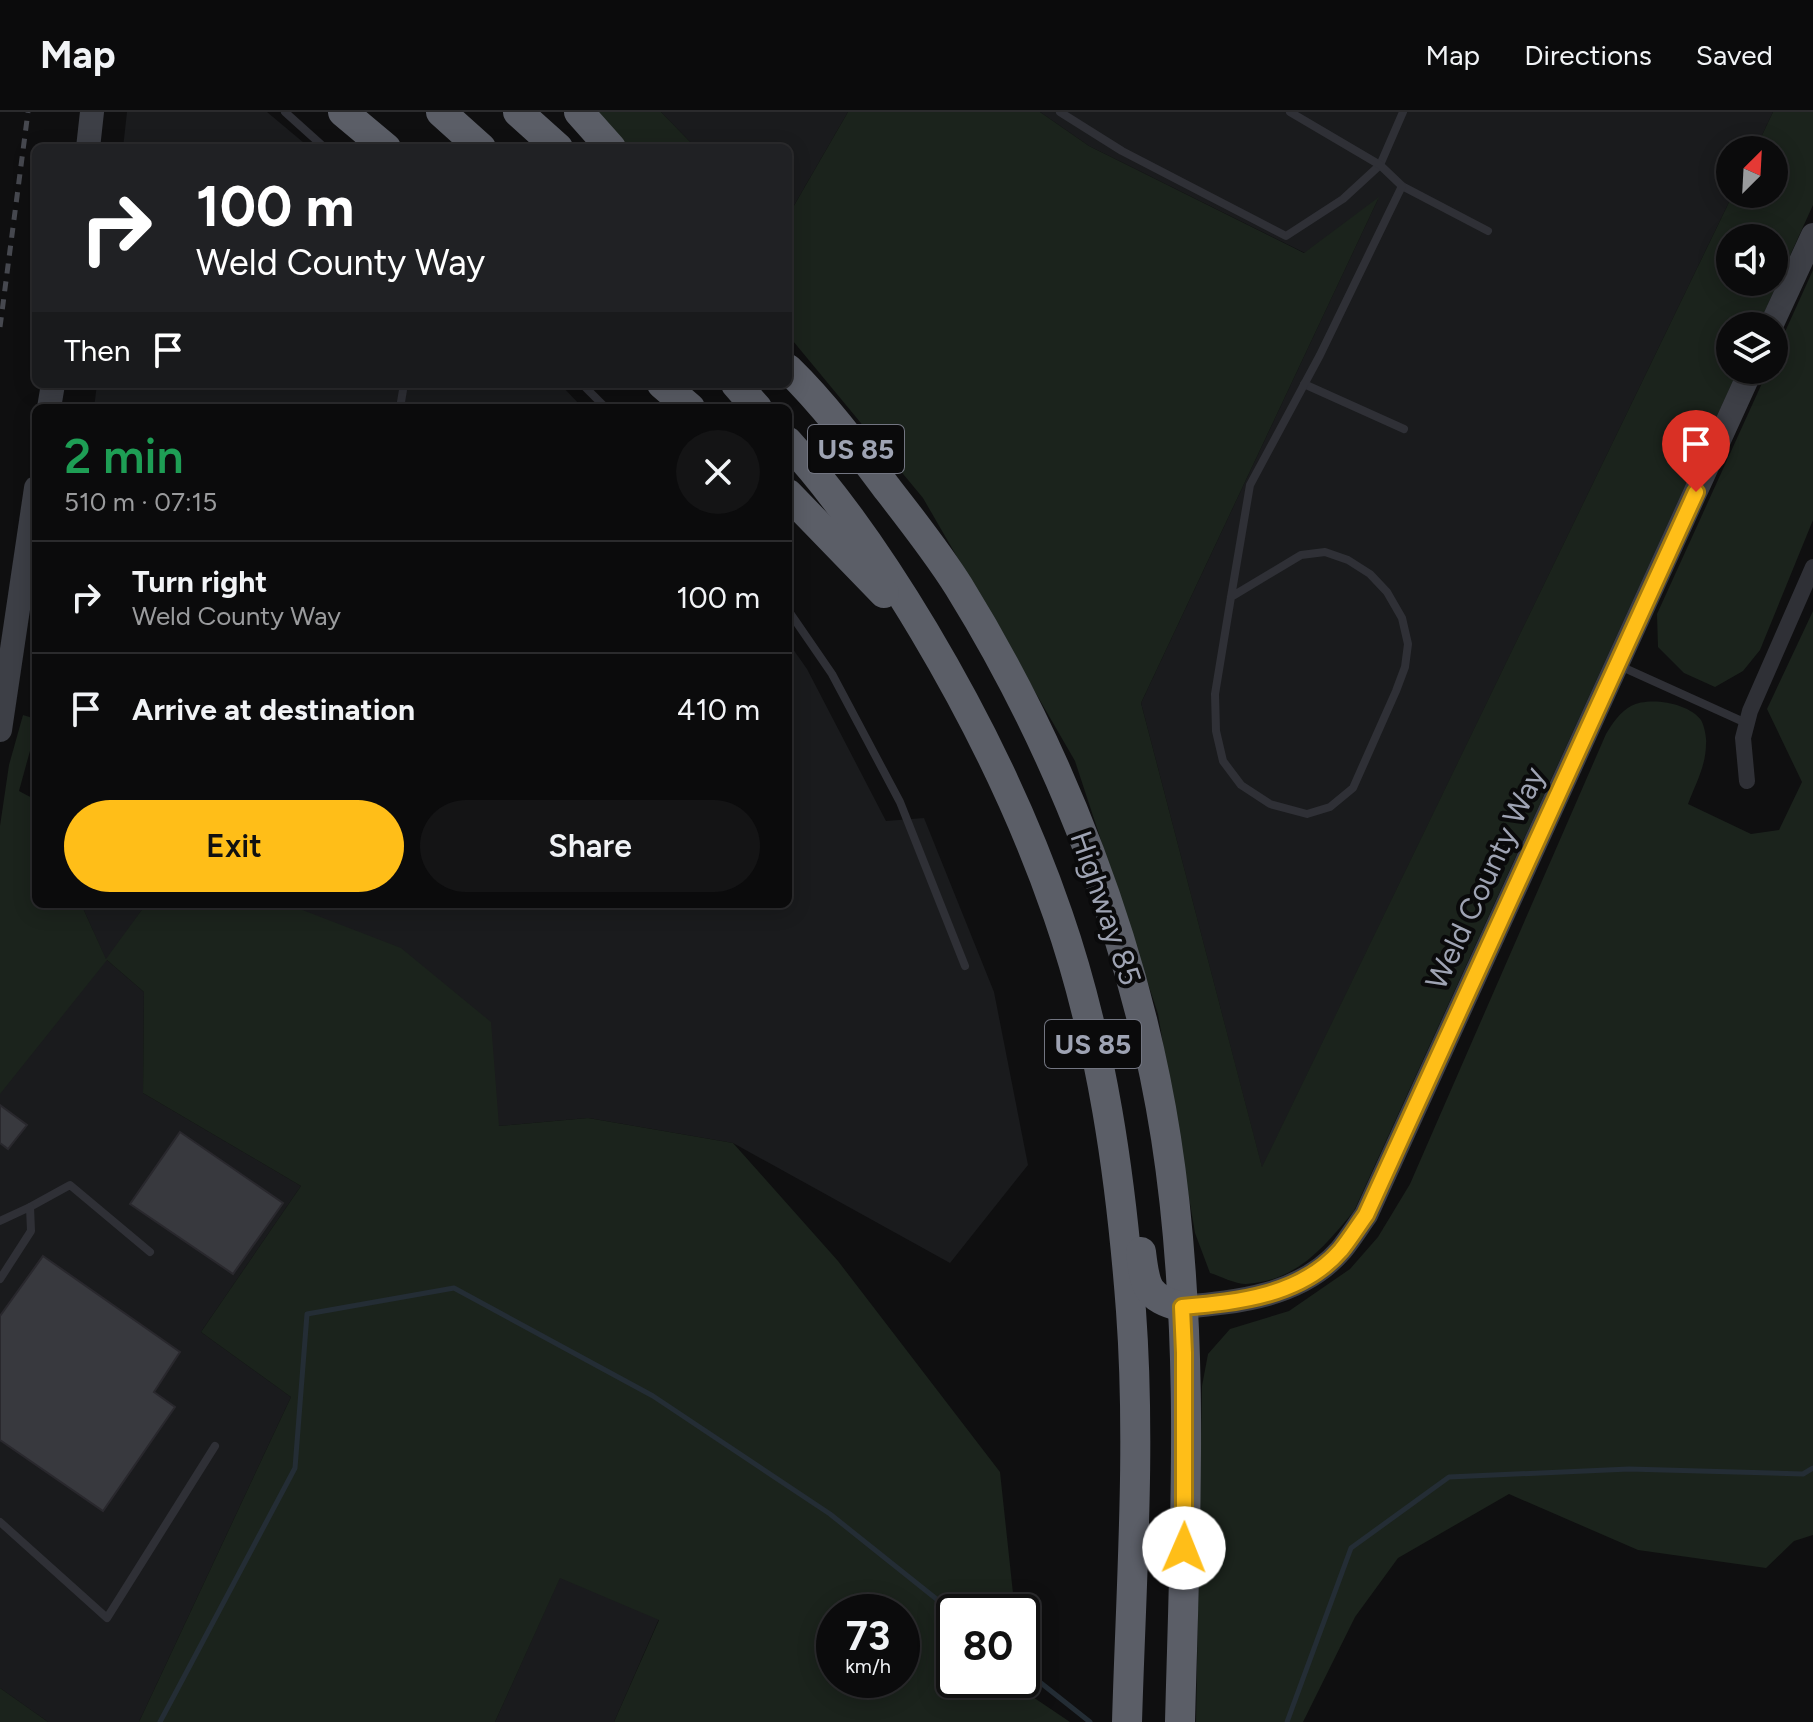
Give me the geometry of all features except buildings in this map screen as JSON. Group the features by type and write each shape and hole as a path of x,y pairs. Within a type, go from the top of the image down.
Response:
{"highway":[{"path":"343,112 381,144"},
{"path":"441,112 477,144"},
{"path":"518,112 554,144"},
{"path":"579,112 607,144"},
{"name":"Highway 85","path":"792,372 870,465 957,585 998,654 1060,779 1126,961 1149,1046 1166,1138 1179,1250 1185,1519 1180,1722"},
{"path":"667,388 685,404"},
{"path":"740,388 754,404"},
{"name":"Highway 85","path":"792,447 861,533 963,696 1014,804 1058,915 1083,1003 1111,1128 1131,1315 1134,1487 1127,1722"},
{"path":"792,498 883,592 928,660 963,696"},
{"path":"1083,1003 1107,1044 1124,1113 1147,1285 1162,1302 1182,1307"}],"street":[{"path":"88,144 92,112"},
{"path":"1777,312 1813,235"},
{"name":"Weld County Way","path":"1182,1307 1232,1303 1299,1283 1322,1268 1341,1250 1366,1215 1745,384"},
{"path":"0,730 32,515"},
{"path":"1747,781 1743,738 1747,723 1813,567"}],"lane":[{"path":"285,112 321,144"},
{"path":"1060,112 1122,151 1286,236 1343,199 1380,165 1403,112"},
{"path":"1290,112 1380,165 1402,186 1488,231"},
{"path":"1231,597 1301,555 1325,552 1348,560 1370,574 1387,592 1402,618 1408,644 1405,667 1396,691 1353,788 1330,807 1307,814 1270,804 1241,785 1223,761 1216,731 1215,694 1231,597 1250,485 1402,186"},
{"path":"1304,384 1404,429"},
{"path":"586,388 602,404"},
{"path":"792,616 832,674 900,802 965,966"},
{"path":"1619,665 1747,723"},
{"path":"0,1221 70,1185 150,1252"},
{"path":"0,1279 31,1231 30,1207"},
{"path":"0,1522 107,1618 215,1446"}],"shaded area":[{"path":"127,112 267,112 305,144 123,144"},
{"path":"594,112 661,112 692,144 623,144"},
{"path":"661,112 848,112 792,209 792,144 692,144"},
{"path":"848,112 1040,112 1089,146 1304,253 1379,197 1141,703 1262,1167 1716,229 1716,296 1772,296 1764,312 1716,312 1716,384 1732,384 1354,1211 1308,1260 1280,1276 1246,1284 1210,1273 1195,1233 1158,1014 1075,761 923,498 792,340 792,209"},
{"path":"1040,112 1773,112 1762,136 1716,136 1716,208 1726,208 1262,1168 1141,703 1378,199 1305,253 1089,146"},
{"path":"1773,112 1813,112 1813,205 1788,260 1788,224 1718,224 1726,208 1788,208 1788,136 1762,136"},
{"path":"1813,270 1813,520 1760,650 1743,671 1715,687 1684,673 1658,647 1657,614 1762,384 1788,384 1788,325"},
{"path":"96,388 564,388 579,404 94,404"},
{"path":"1813,611 1813,1535 1794,1541 1766,1568 1638,1550 1509,1494 1398,1558 1355,1617 1303,1722 1196,1722 1202,1386 1208,1354 1230,1329 1289,1311 1350,1269 1378,1237 1410,1184 1606,734 1623,712 1639,703 1658,702 1678,705 1695,714 1704,728 1706,752 1688,804 1751,834 1779,830 1802,782 1767,709"},
{"path":"792,648 807,669 886,821 924,818 994,992 1028,1165 950,1263 733,1143 588,1118 499,1126 291,908 792,908"},
{"path":"23,715 32,718 32,744 19,791 32,798 32,908 83,908 106,959 143,908 297,908 401,948 491,1022 499,1126 588,1118 733,1143 838,1261 1000,1472 1013,1594 936,1594 936,1698 1034,1698 1070,1722 614,1722 659,1620 560,1578 495,1722 139,1722 291,1397 201,1332 301,1186 143,1093 144,992 107,960 0,1094 0,826 9,765"},
{"path":"83,908 143,908 107,960 144,992 143,1093 301,1186 201,1332 291,1397 139,1722 48,1722 0,1688 0,1092 106,960"},
{"path":"560,1577 659,1619 614,1722 495,1722"},
{"path":"0,1688 48,1722 0,1722"}],"waterway":[{"path":"160,1722 295,1468 307,1314 454,1288 653,1396 830,1514 936,1599"},
{"path":"1287,1722 1351,1548 1449,1477 1629,1469 1803,1474 1813,1468"},
{"path":"1040,1682 1090,1722"}],"railway":[{"path":"0,327 28,112"}],"route":[{"path":"1184,1548 1182,1307 1232,1303 1299,1283 1322,1268 1341,1250 1366,1215 1696,492"}]}
